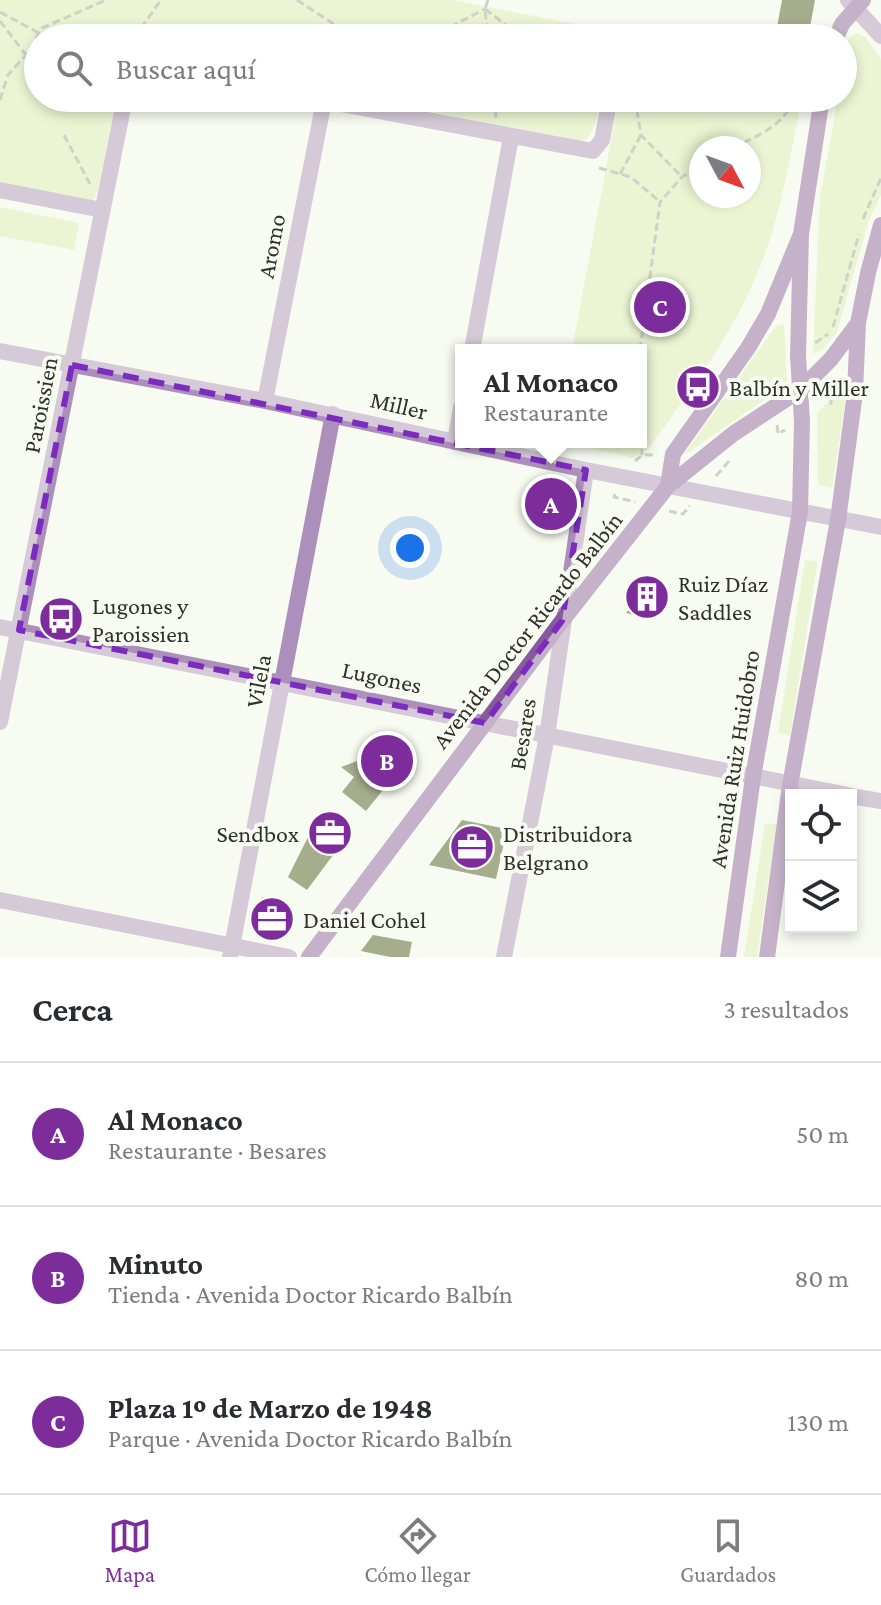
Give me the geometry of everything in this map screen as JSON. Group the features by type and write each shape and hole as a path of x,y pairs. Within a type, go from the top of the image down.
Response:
{"main road":[{"path":"842,24 855,2"},
{"name":"Avenida Doctor Ricardo Balbín","path":"668,486 673,454 748,348 768,314 801,234 817,112"},
{"path":"767,957 790,785 838,520 855,393 858,323 881,225"},
{"name":"Avenida Ruiz Huidobro","path":"728,957 753,777 800,512 801,234"},
{"name":"Avenida Doctor Ricardo Balbín","path":"309,957 562,621 668,486 733,434 800,390 831,359 858,323"}],"street":[{"path":"855,2 881,36"},
{"name":"Paroissien","path":"0,722 122,112"},
{"name":"Aromo","path":"265,401 314,112"},
{"path":"379,112 593,151 602,140 607,112"},
{"path":"473,344 511,137"},
{"path":"0,190 102,210"},
{"name":"Miller","path":"0,351 333,414 455,442"},
{"name":"Vilela","path":"231,951 333,414"},
{"name":"Miller","path":"483,448 881,527"},
{"name":"Besares","path":"504,957 547,736 586,470"},
{"name":"Lugones","path":"0,627 814,789"},
{"name":"Lugones","path":"857,796 881,801"},
{"path":"0,900 231,951 289,957"}],"path":[{"path":"51,24 106,0"},
{"path":"144,24 161,0"},
{"path":"297,0 334,24"},
{"path":"487,24 485,9 488,0"},
{"path":"456,24 485,9"},
{"path":"485,9 505,24"},
{"path":"0,12 24,25"},
{"path":"1,23 24,52"},
{"path":"0,100 8,75 24,57"},
{"path":"637,112 641,135 682,177"},
{"path":"755,136 777,124 789,112"},
{"path":"64,135 90,184"},
{"path":"620,174 641,135"},
{"path":"593,151 600,169 631,177 660,202"},
{"path":"89,190 94,170"},
{"path":"641,344 660,202 689,173"},
{"path":"813,344 831,331"},
{"path":"642,448 642,455"}],"highlighted area":[{"path":"72,365 586,470 562,621 485,723 19,630"}],"green space":[{"path":"0,0 451,0 576,24 24,24 24,112 114,112 98,191 93,200 0,182"},
{"path":"857,33 865,37 881,59 881,195 869,220 837,332 824,348 813,354 820,197 835,112 857,112"},
{"path":"431,112 598,112 591,134 582,141"},
{"path":"616,112 797,112 778,212 748,293 710,362 649,448 633,458 591,448 647,448 647,344 573,344"},
{"path":"0,207 79,223 74,250 0,236"},
{"path":"784,324 787,384 683,456 776,326"},
{"path":"841,388 847,391 832,488 818,485 817,413"},
{"path":"805,560 818,561 790,736 778,733"},
{"path":"765,823 777,824 757,957 744,957"}],"building":[{"path":"782,0 815,0 811,24 778,24"},
{"path":"545,481 558,484 564,491 558,519 538,516"},
{"name":"Ruiz Díaz Saddles","path":"652,578 658,580 651,619 626,613"},
{"path":"376,743 403,764 393,775 372,758"},
{"path":"357,761 387,785 366,811 342,792 354,777 341,767"},
{"path":"320,813 348,835 307,890 288,877"},
{"name":"Distribuidora Belgrano","path":"462,820 507,829 496,879 429,865"},
{"name":"Daniel Cohel","path":"262,897 289,911 273,934 259,926"},
{"path":"373,935 412,942 409,957 361,951"}],"place":[{"name":"Plaza 1º de Marzo de 1948","path":"660,307"},
{"name":"Balbín y Miller","path":"698,387"},
{"name":"Al Monaco","path":"551,504"},
{"name":"Ruiz Díaz Saddles","path":"647,597"},
{"name":"Lugones y Paroissien","path":"61,619"},
{"name":"Minuto","path":"387,761"},
{"name":"Sendbox","path":"330,833"},
{"name":"Distribuidora Belgrano","path":"472,847"},
{"name":"Daniel Cohel","path":"272,919"}]}
